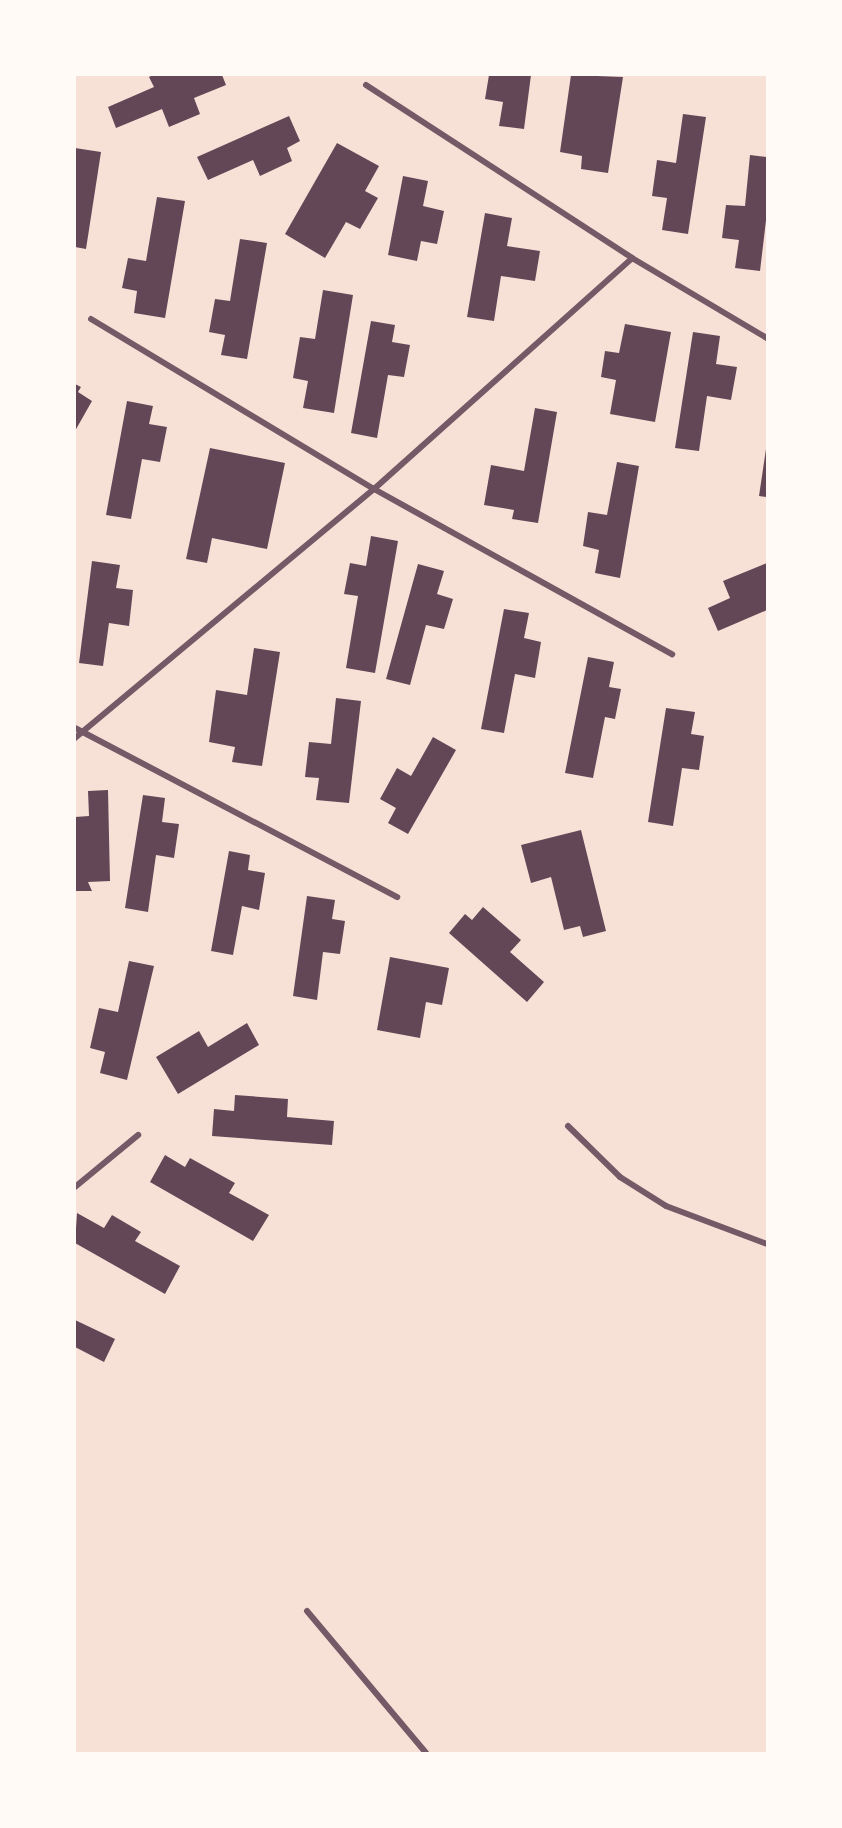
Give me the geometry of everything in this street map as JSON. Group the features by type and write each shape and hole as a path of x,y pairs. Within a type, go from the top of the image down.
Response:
{"street":[{"path":"366,85 632,258 767,338"},
{"path":"75,738 374,489 632,258"},
{"path":"91,319 374,489 672,654"},
{"path":"75,728 397,897"},
{"path":"568,1126 620,1177 666,1206 767,1244"},
{"path":"75,1187 138,1135"},
{"path":"307,1611 426,1753"}],"building":[{"path":"153,75 222,75 226,85 194,98 200,114 169,127 162,109 116,128 108,107 154,87 149,77"},
{"path":"489,75 531,75 524,129 499,126 503,102 485,99"},
{"path":"571,75 623,77 608,173 581,169 582,156 560,152"},
{"path":"683,114 706,117 688,234 662,230 667,198 652,196 657,160 676,163"},
{"path":"289,116 300,141 287,148 292,161 260,176 253,160 208,180 197,157"},
{"path":"337,143 379,166 365,191 378,198 360,229 346,222 325,258 285,234"},
{"path":"75,148 101,152 86,249 75,247"},
{"path":"750,155 767,157 767,212 760,271 735,268 739,240 722,238 726,205 745,206"},
{"path":"403,176 428,181 423,206 444,211 437,244 421,241 417,261 388,255"},
{"path":"157,197 185,201 165,318 134,313 137,291 122,288 128,258 146,261"},
{"path":"485,213 512,218 507,246 540,251 535,281 501,276 494,321 467,317"},
{"path":"240,239 267,243 247,359 221,355 225,335 209,332 215,299 230,301"},
{"path":"323,290 353,295 334,413 303,408 308,381 293,378 300,337 315,339"},
{"path":"371,321 395,325 392,342 410,345 404,377 388,375 377,438 351,433"},
{"path":"625,324 671,332 655,422 610,414 616,380 601,377 605,351 619,353"},
{"path":"693,332 720,336 716,364 737,367 731,400 707,396 699,451 675,448"},
{"path":"75,384 81,387 78,392 92,401 75,431"},
{"path":"127,401 153,406 149,424 167,427 160,462 142,459 131,519 106,515"},
{"path":"535,408 557,412 538,523 512,519 514,510 484,505 491,465 524,471"},
{"path":"210,448 285,463 267,549 212,538 207,563 186,559"},
{"path":"767,449 767,497 759,496"},
{"path":"617,462 639,466 620,578 595,573 599,550 583,546 588,512 607,515"},
{"path":"371,536 398,541 375,673 346,668 358,596 344,594 350,563 366,566"},
{"path":"92,561 120,565 116,588 133,590 129,626 109,623 103,666 79,663"},
{"path":"767,563 767,610 718,631 708,608 730,598 723,581"},
{"path":"418,564 444,571 437,594 453,599 444,629 426,625 410,685 386,679"},
{"path":"504,609 529,613 524,638 541,642 535,678 515,674 504,733 481,729"},
{"path":"254,648 280,652 262,766 232,762 235,747 209,742 216,690 247,695"},
{"path":"588,657 614,662 609,687 621,689 615,719 605,717 593,778 565,773"},
{"path":"336,698 361,701 349,803 316,800 319,778 305,777 309,742 331,744"},
{"path":"666,708 695,712 691,734 704,736 699,770 682,768 673,826 648,822"},
{"path":"433,737 456,750 408,834 388,823 396,808 380,799 397,768 411,776"},
{"path":"108,790 110,881 88,882 92,891 75,891 75,817 89,816 88,791"},
{"path":"143,795 165,798 162,822 179,824 174,858 156,855 148,912 125,908"},
{"path":"581,830 606,931 583,937 580,926 564,930 551,877 531,883 521,845"},
{"path":"229,851 250,855 248,870 265,873 259,910 242,906 233,955 211,951"},
{"path":"307,896 335,900 332,919 345,921 340,954 323,952 317,1000 293,996"},
{"path":"483,907 521,940 510,952 544,982 527,1002 449,933 465,914 472,920"},
{"path":"390,957 449,968 442,1005 426,1002 420,1038 377,1030"},
{"path":"129,961 154,966 127,1080 100,1073 105,1052 90,1048 99,1008 118,1012"},
{"path":"247,1023 259,1045 178,1094 156,1057 199,1031 208,1047"},
{"path":"235,1095 288,1099 287,1117 334,1121 332,1145 212,1136 214,1109 234,1111"},
{"path":"165,1155 185,1167 190,1158 235,1183 229,1193 269,1215 253,1241 150,1182"},
{"path":"77,1213 104,1228 112,1215 141,1232 135,1241 180,1266 165,1294 75,1243"},
{"path":"75,1320 115,1339 104,1362 75,1347"}]}
